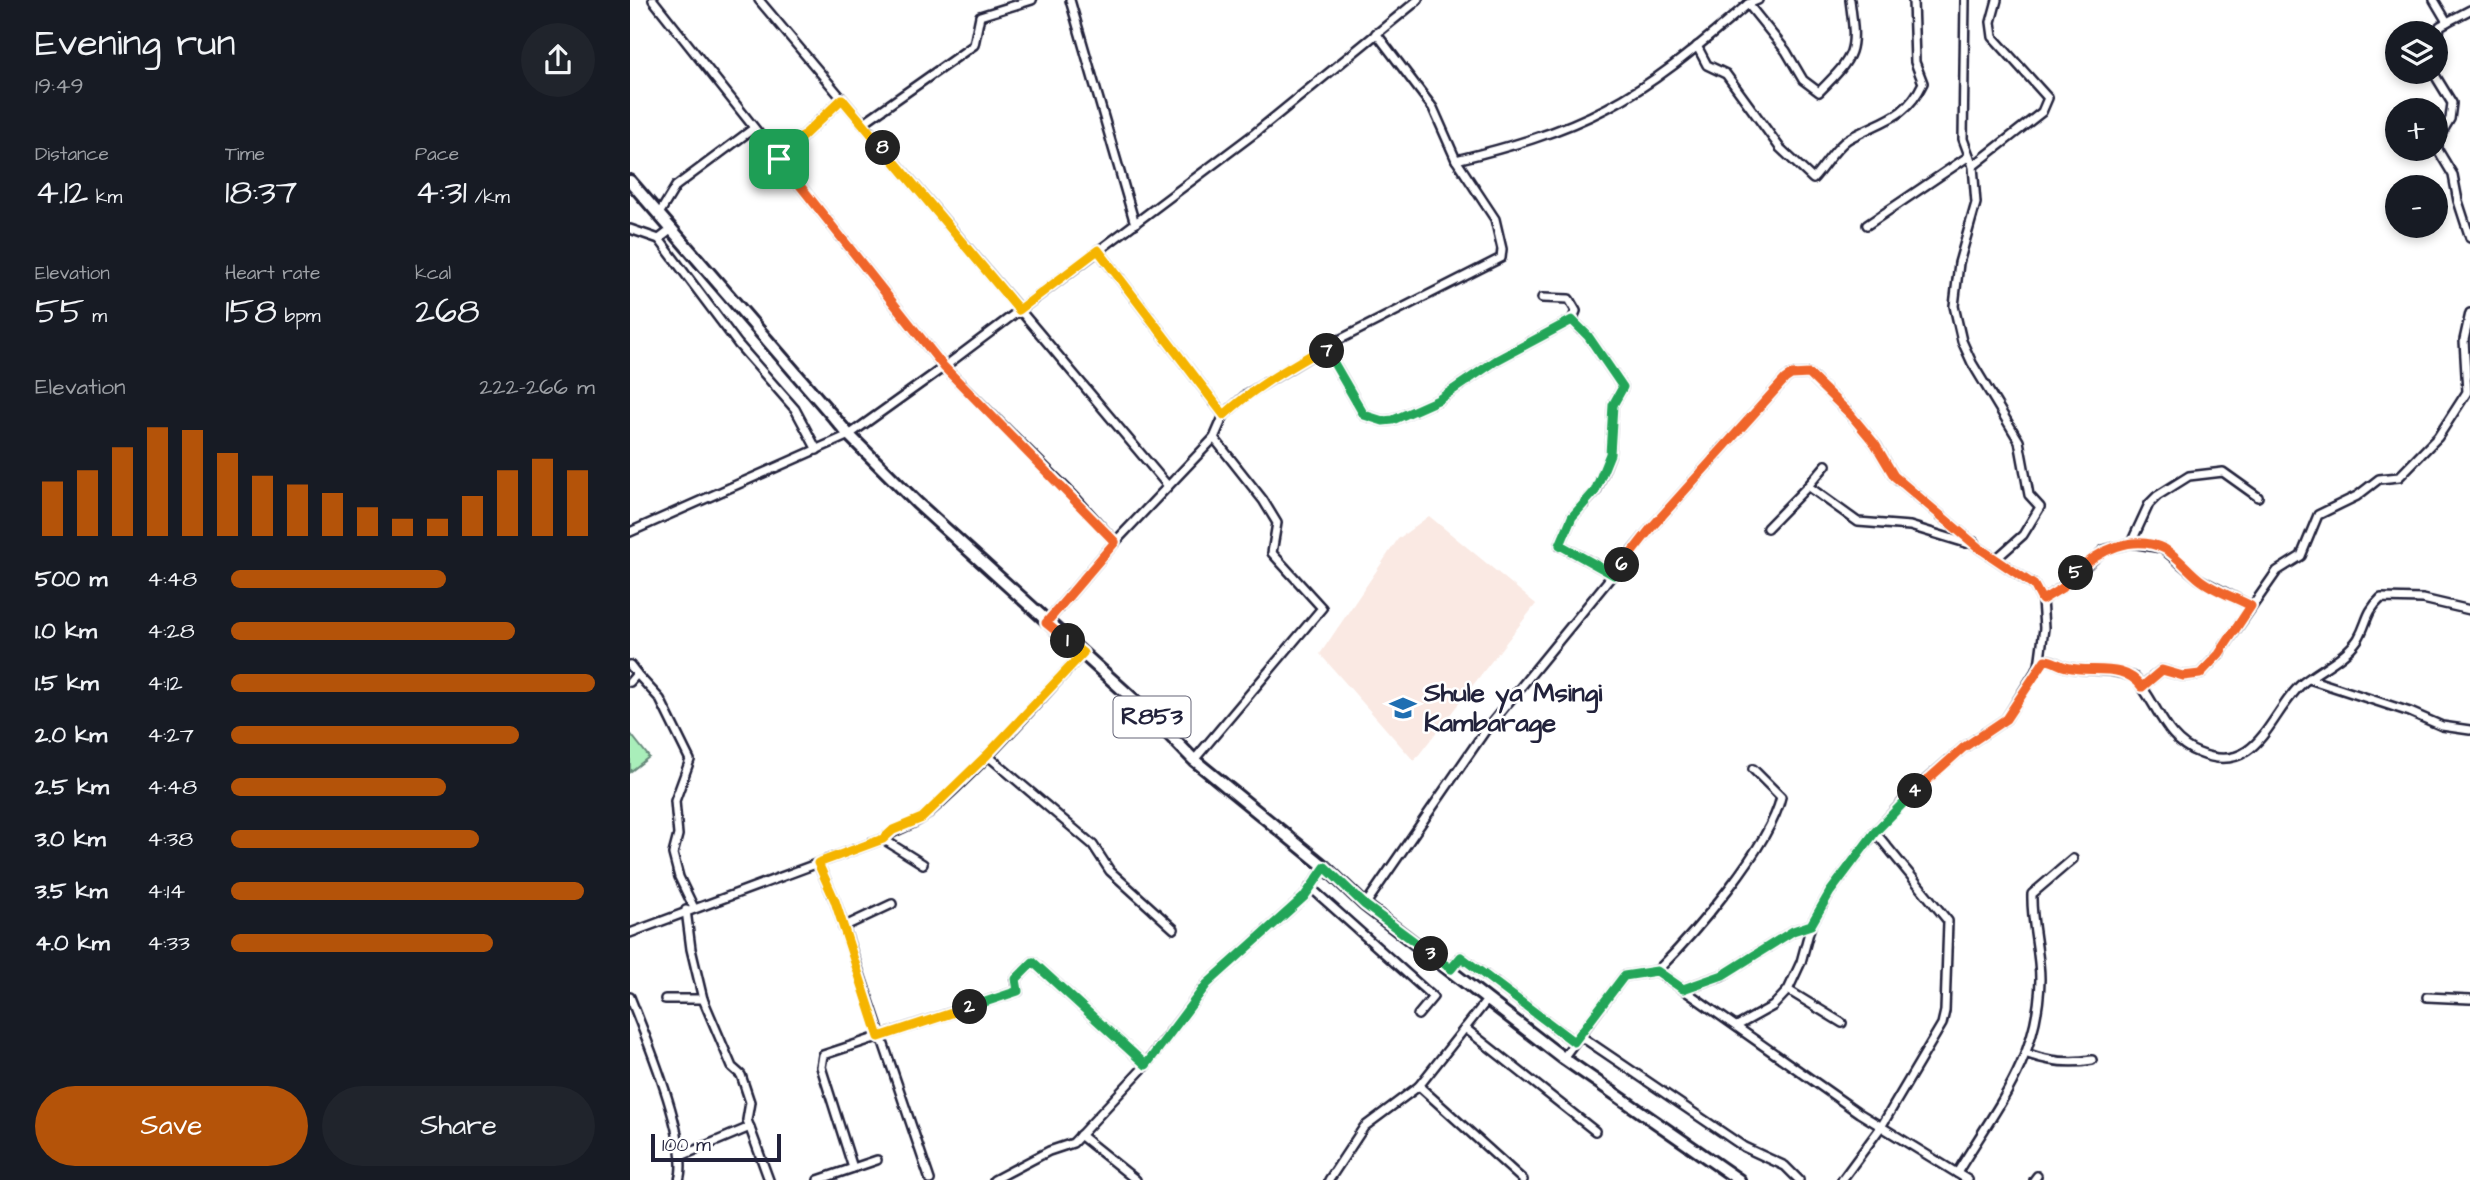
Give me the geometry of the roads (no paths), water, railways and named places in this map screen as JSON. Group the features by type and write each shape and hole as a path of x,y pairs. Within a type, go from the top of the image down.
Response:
{"main road":[{"name":"R853","path":"630,181 849,435 1194,760 1325,867 1365,905 1563,1058 1739,1180"}],"street":[{"path":"653,0 944,367 1115,542"},
{"path":"863,123 974,45 980,16 1032,0"},
{"path":"1070,0 1136,224"},
{"path":"630,532 849,435 1136,224 1418,0"},
{"path":"1456,160 1507,148 1606,109 1657,78 1748,4 1758,0"},
{"path":"1748,4 1786,51 1804,80 1819,92 1852,57 1854,33 1850,0"},
{"path":"1696,46 1707,65 1726,74 1780,148 1813,179 1848,139 1886,123 1914,101 1923,83 1915,62 1913,0"},
{"path":"1965,0 1963,139 1973,166 1976,204 1959,263 1954,306 1962,341 1972,363 2019,441 2029,495 2040,507 2023,535 1996,559"},
{"path":"1973,166 2042,112 2048,98 1993,37 1991,22 1997,0"},
{"path":"2434,0 2446,21"},
{"path":"761,1 1168,486"},
{"path":"2448,21 2470,10"},
{"path":"1046,623 1115,542 1214,438 1224,415 1266,382 1325,347 1496,263 1501,258 1502,249 1495,219 1456,160 1433,108 1376,33"},
{"path":"2440,84 2452,103 2450,119 2438,139 2438,150 2453,175 2470,238"},
{"path":"779,159 842,99"},
{"path":"659,214 676,186 754,128"},
{"path":"1867,225 1969,156"},
{"path":"630,229 659,239 738,344 795,409 817,450"},
{"path":"659,239 672,229"},
{"path":"1098,250 1224,415"},
{"path":"1325,347 1364,415 1383,421 1393,420 1438,400 1497,360 1572,320 1576,311 1569,299 1542,298"},
{"path":"2142,687 2162,670 2183,676 2200,674 2219,654 2277,571 2301,556 2318,515 2357,496 2379,479 2399,477 2438,437 2467,392 2464,340 2470,313"},
{"path":"1572,320 1588,336 1623,387 1613,405 1610,454 1595,491 1572,517 1560,545 1614,575"},
{"path":"1365,905 1485,731 1651,528 1791,375 1809,374 1875,444 1894,476 1996,559 2034,585 2042,600 2044,628 2039,666"},
{"path":"1194,760 1322,608 1272,553 1277,523 1263,500 1214,438"},
{"path":"1767,528 1826,465"},
{"path":"2131,543 2149,504 2189,476 2200,472 2223,472 2258,497"},
{"path":"1808,486 1858,522 1910,526 1966,543 1974,541"},
{"path":"2042,600 2062,588 2104,550 2131,543 2162,548 2177,557 2199,579 2251,606"},
{"path":"1737,1026 1773,1006 1788,990 1801,962 1811,925 1830,892 1875,832 1911,793 1963,748 2006,719 2045,660 2073,668 2113,670 2134,677 2157,717 2171,733 2197,753 2231,756 2255,746 2309,680 2331,665 2358,639 2369,609 2381,598 2423,599 2470,610"},
{"path":"630,933 883,839 893,830 922,818 987,755 1083,653"},
{"path":"630,665 660,699 688,749 688,772 678,787 678,835 673,854 690,909 691,949 703,999 732,1066 741,1076 750,1102 747,1120 769,1180"},
{"path":"630,682 637,674"},
{"path":"2309,680 2410,712 2442,726 2470,730"},
{"path":"987,755 1093,845 1110,871 1174,929"},
{"path":"1563,1058 1624,976 1657,971 1685,943 1748,860 1778,810 1781,797 1753,769"},
{"path":"1842,1180 1881,1127 1942,1024 1950,931 1948,921 1875,832"},
{"path":"883,839 923,864"},
{"path":"1957,1173 2028,1054 2037,1024 2040,978 2032,894 2073,859"},
{"path":"818,863 843,927 930,1180"},
{"path":"994,1180 1049,1151 1073,1143 1146,1065 1207,984 1304,897 1325,867"},
{"path":"1310,887 1433,998 1419,1015"},
{"path":"843,927 892,904"},
{"path":"1683,989 1723,975 1793,931 1811,925"},
{"path":"1451,969 1461,957 1574,1042"},
{"path":"853,1168 821,1066 823,1055 1018,991 1016,979 1033,962 1146,1065"},
{"path":"1657,971 1881,1127 1968,1180"},
{"path":"1788,990 1842,1023"},
{"path":"2427,997 2470,999"},
{"path":"630,998 678,1136 682,1171 679,1180"},
{"path":"665,999 703,999"},
{"path":"1329,1180 1364,1127 1419,1086 1489,999"},
{"path":"1465,1028 1595,1131"},
{"path":"1579,1035 1744,1147 1785,1166 1799,1180"},
{"path":"2028,1054 2046,1060 2071,1063 2092,1060"},
{"path":"1419,1086 1522,1180"},
{"path":"681,1156 750,1127"},
{"path":"1080,1135 1136,1180"},
{"path":"818,1180 877,1160"}],"place":[{"name":"Shule ya Msingi Kambarage","path":"1403,708"}]}
